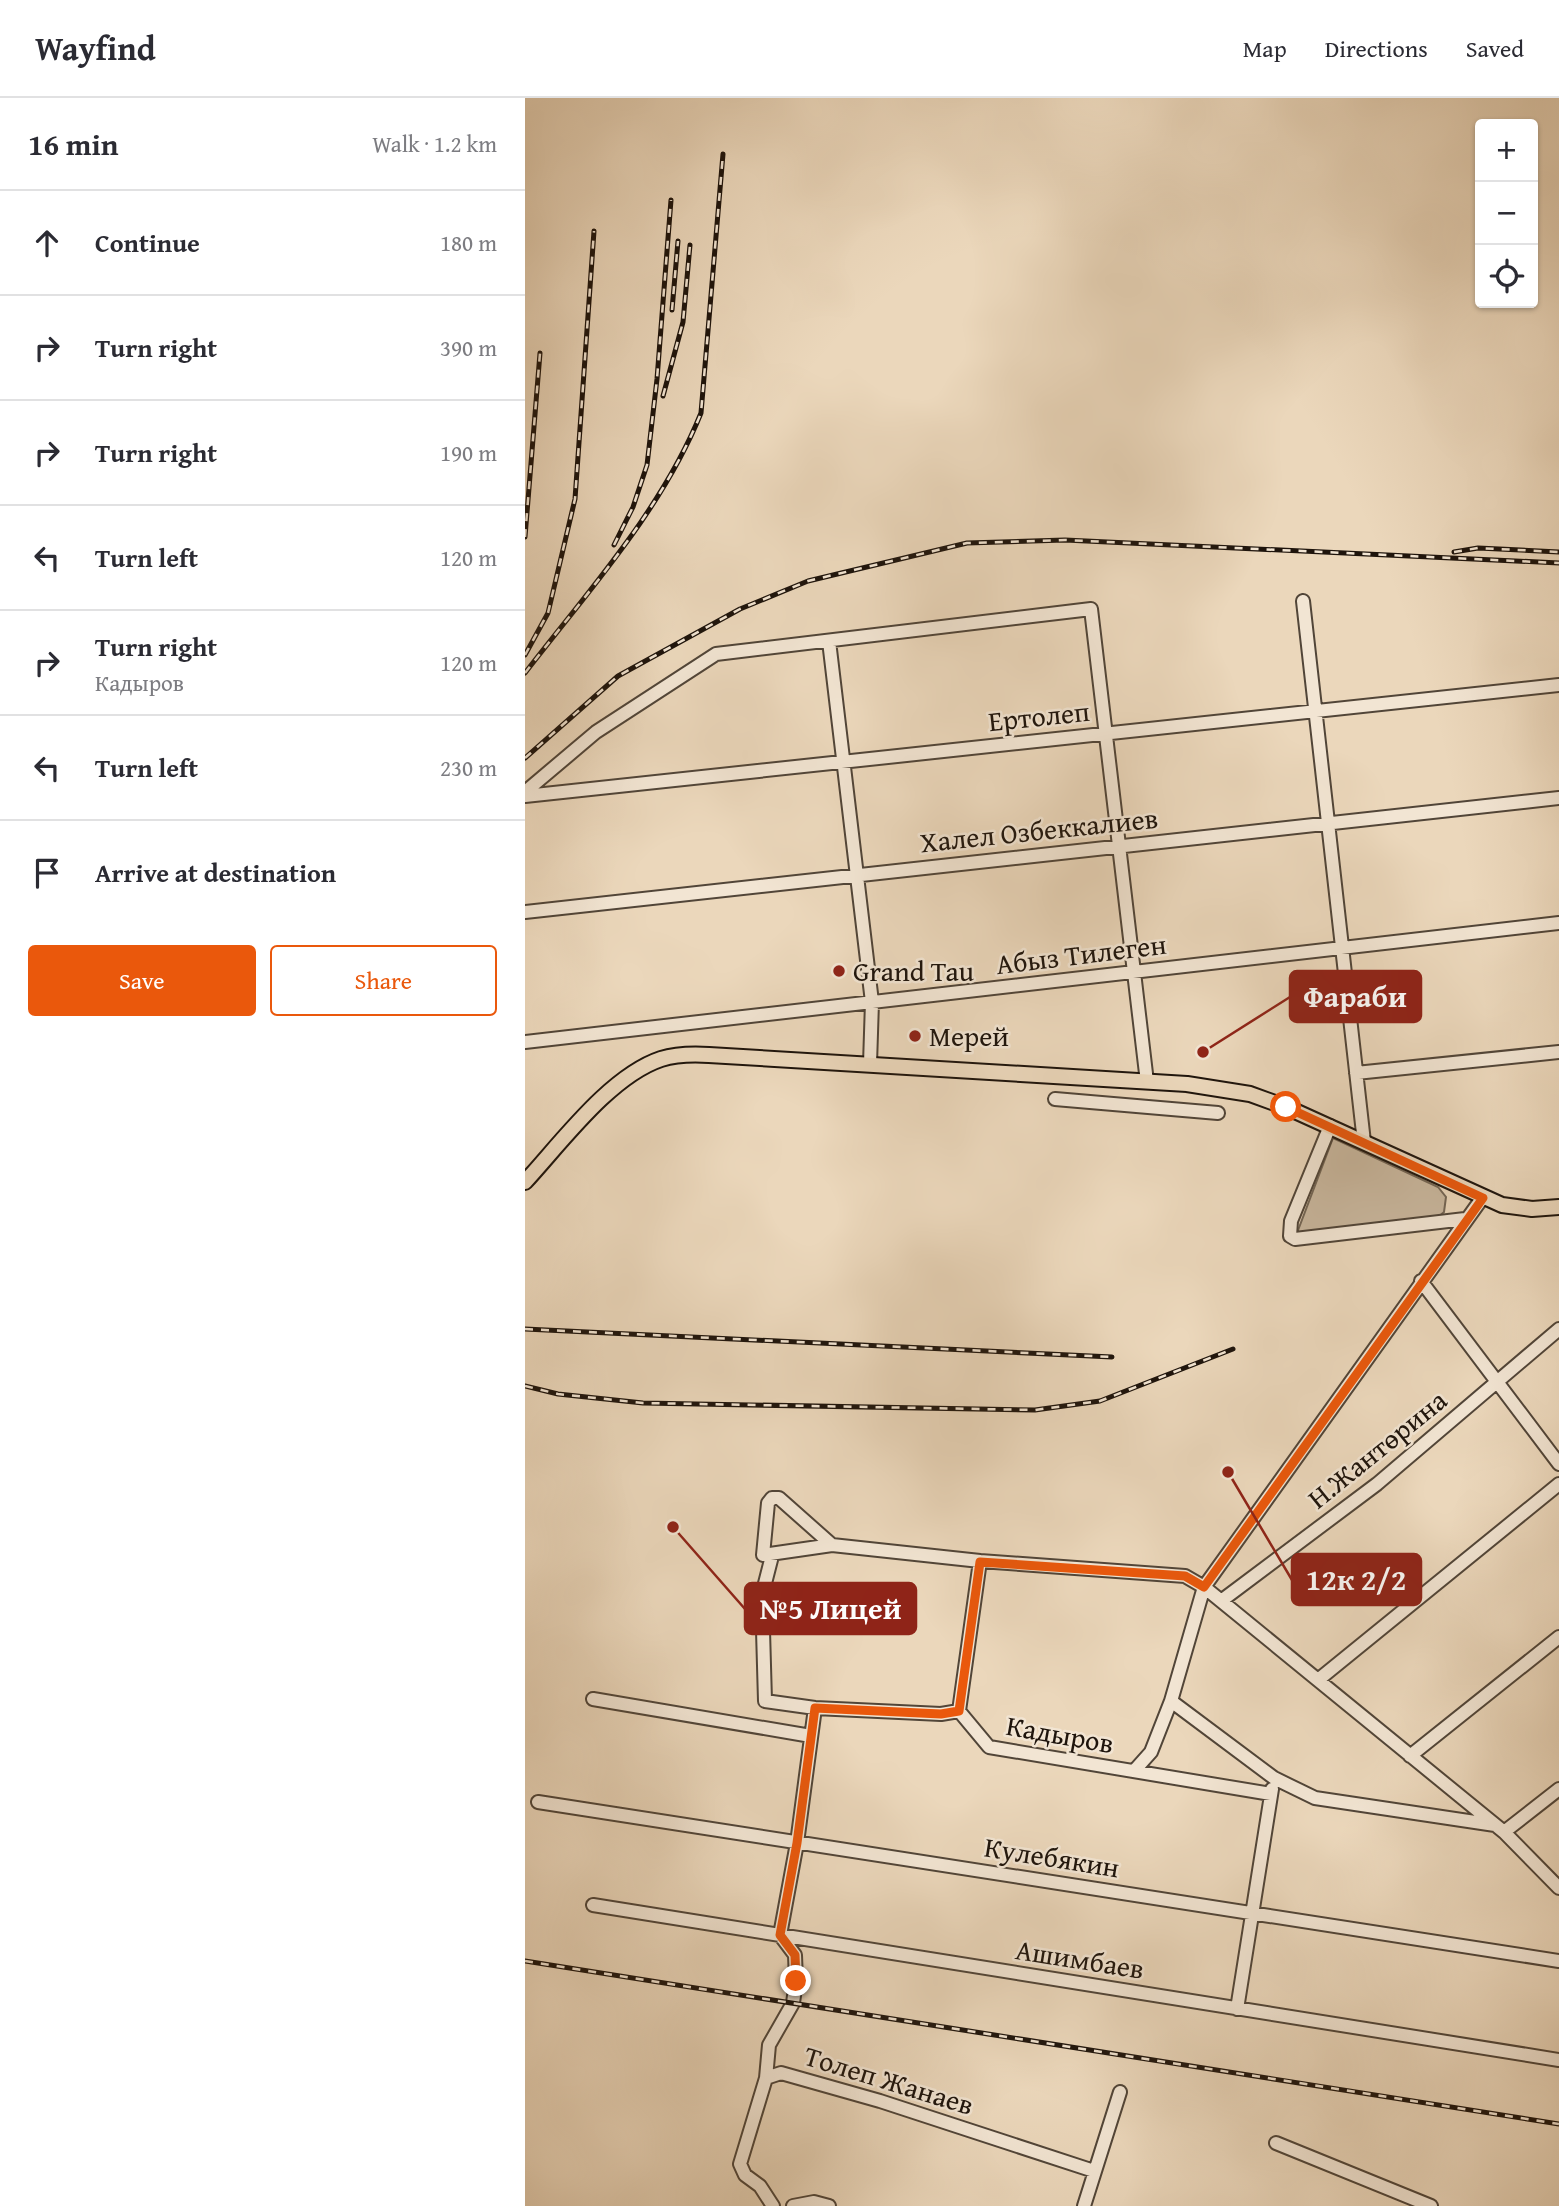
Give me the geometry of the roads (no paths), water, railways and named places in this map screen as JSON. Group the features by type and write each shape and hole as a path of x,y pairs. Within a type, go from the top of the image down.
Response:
{"main road":[{"path":"525,1182 612,1089 649,1064 663,1058 709,1055 1187,1084 1250,1094 1330,1126 1483,1198 1518,1208 1559,1207"}],"street":[{"path":"1303,601 1364,1142"},
{"path":"525,794 596,732 716,654 1090,609 1147,1082"},
{"path":"829,641 872,1002 870,1065"},
{"name":"Ертолеп","path":"525,794 1559,685"},
{"name":"Халел Озбеккалиев","path":"525,912 1559,798"},
{"name":"Абыз Тилеген","path":"525,1042 1559,923"},
{"path":"1356,1073 1559,1052"},
{"path":"1055,1099 1218,1113"},
{"path":"1330,1126 1291,1221 1290,1236 1295,1239 1465,1220"},
{"path":"1134,1771 1151,1752 1171,1701 1204,1587 1483,1198"},
{"path":"1421,1281 1559,1464"},
{"name":"Н.Жантөрина","path":"1221,1601 1377,1484 1559,1329"},
{"path":"1318,1681 1559,1484"},
{"path":"832,1545 779,1498 772,1498 768,1503 763,1555 772,1556 832,1545 980,1562 1185,1576 1204,1587 1499,1829 1559,1888"},
{"path":"772,1556 762,1595 765,1701 815,1708 941,1714 959,1711 980,1562"},
{"path":"1410,1756 1559,1637"},
{"path":"593,1699 811,1736"},
{"path":"1171,1701 1274,1778 1315,1798 1340,1804 1499,1829 1559,1789"},
{"path":"766,2078 769,2045 793,2003 796,1981 795,1955 780,1935 797,1843 815,1708"},
{"name":"Кадыров","path":"959,1711 989,1747 1271,1794"},
{"path":"1237,2009 1274,1778"},
{"name":"Кулебякин","path":"538,1802 1559,1961"},
{"name":"Ашимбаев","path":"593,1905 1559,2060"},
{"name":"Толеп Жанаев","path":"773,2206 760,2186 745,2175 740,2164 766,2078 781,2073 880,2101 1094,2171"},
{"path":"1083,2206 1120,2092"},
{"path":"1276,2143 1431,2206"},
{"path":"793,2206 814,2202 829,2206"}],"railway":[{"path":"525,673 645,516 685,449 701,413 723,154"},
{"path":"614,545 633,507 647,465 657,379 671,200"},
{"path":"525,655 548,613 575,499 594,231"},
{"path":"672,310 678,241"},
{"path":"663,396 683,322 690,245"},
{"path":"525,537 540,353"},
{"path":"525,758 618,676 740,609 808,581 967,543 1065,540 1559,563"},
{"path":"1454,552 1478,548 1559,552"},
{"path":"525,1329 1112,1357"},
{"path":"525,1386 558,1394 643,1403 1035,1410 1100,1401 1233,1349"},
{"path":"525,1961 1559,2124"}],"place":[{"name":"Grand Tau","path":"839,971"},
{"name":"Мерей","path":"915,1036"},
{"name":"Фараби","path":"1203,1052"},
{"name":"12к 2/2","path":"1228,1472"},
{"name":"№5 Лицей","path":"673,1527"}]}
